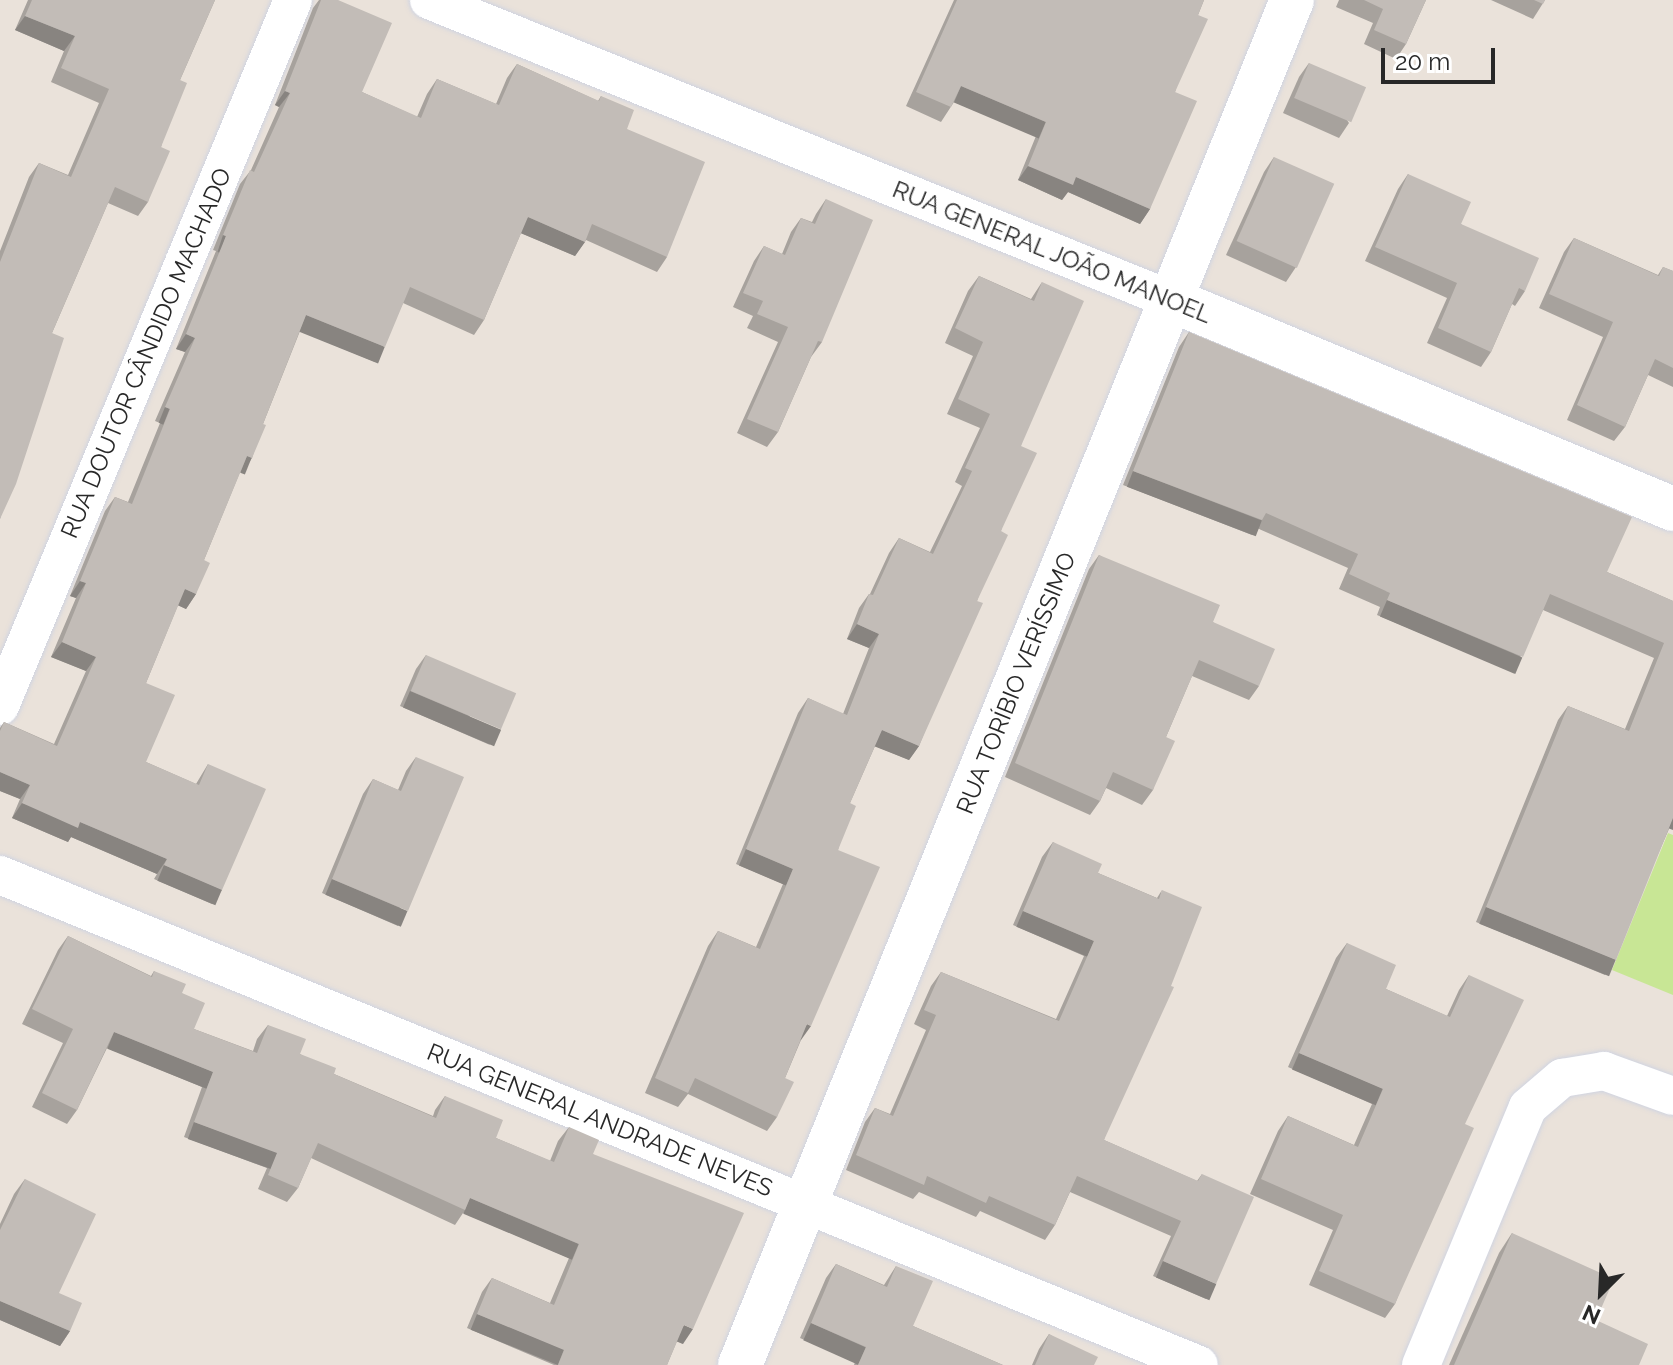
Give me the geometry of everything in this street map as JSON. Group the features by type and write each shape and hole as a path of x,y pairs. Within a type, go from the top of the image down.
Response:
{"main road":[{"name":"RUA TORÍBIO VERÍSSIMO","path":"740,1365 1292,0"},
{"name":"RUA GENERAL JOÃO MANOEL","path":"1169,299 1673,509"}],"street":[{"name":"RUA DOUTOR CÂNDIDO MACHADO","path":"0,706 293,0"},
{"name":"RUA GENERAL JOÃO MANOEL","path":"429,0 1169,299"},
{"name":"RUA GENERAL ANDRADE NEVES","path":"0,875 1199,1365"},
{"path":"1421,1365 1528,1107 1562,1078 1604,1071 1673,1096"}],"green space":[{"path":"1668,833 1673,835 1673,995 1612,970"}],"building":[{"path":"32,0 215,0 180,80 187,83 161,147 170,151 148,202 115,187 52,333 64,338 16,484 0,519 0,262 39,163 71,177 109,89 61,68 75,36 25,16"},
{"path":"321,0 338,0 392,23 362,92 421,118 437,79 499,105 517,64 599,101 601,96 634,110 627,129 705,162 667,257 592,224 585,242 528,217 484,320 410,287 385,347 306,315 263,424 266,425 252,458 247,456 204,560 210,563 196,594 185,589 146,683 175,695 146,762 199,785 208,764 266,789 222,890 164,865 167,859 80,822 78,828 22,803 30,785 0,772 0,731 4,722 57,746 96,657 62,642 86,583 80,581 115,497 132,504 170,409 165,407 195,338 186,334 226,236 223,235 250,170 254,172 290,93 285,91"},
{"path":"957,0 1204,0 1198,15 1208,19 1175,92 1197,101 1150,209 1076,177 1073,185 1028,166 1046,122 961,86 951,107 916,92"},
{"path":"1364,0 1426,0 1406,44 1374,30 1383,9"},
{"path":"1309,63 1366,87 1351,122 1294,98"},
{"path":"1274,157 1334,184 1297,268 1237,241"},
{"path":"1408,174 1471,202 1461,224 1539,258 1525,291 1519,288 1491,352 1438,328 1457,283 1375,247"},
{"path":"826,199 873,220 822,342 818,341 778,432 747,419 788,327 757,314 763,301 743,293 764,246 785,255 801,218 815,224"},
{"path":"1574,238 1659,276 1663,267 1673,271 1673,368 1655,359 1625,427 1577,405 1613,322 1549,294"},
{"path":"979,276 1034,301 1042,282 1084,301 1021,446 1037,453 1001,531 1008,535 977,601 983,603 919,746 882,730 850,803 856,806 838,850 880,867 811,1026 807,1024 785,1078 794,1082 777,1117 695,1078 688,1093 655,1078 718,931 760,949 793,869 746,849 808,698 847,715 879,634 857,624 869,594 873,595 899,538 933,554 972,471 965,468 990,414 958,399 983,342 955,328"},
{"path":"1189,332 1632,517 1607,572 1673,601 1673,818 1616,960 1486,907 1568,706 1629,731 1664,643 1550,594 1523,657 1387,600 1390,593 1349,574 1358,554 1266,513 1262,520 1133,471"},
{"path":"1099,555 1220,605 1213,622 1275,649 1259,686 1199,660 1166,737 1175,741 1153,790 1113,772 1100,801 1015,763"},
{"path":"426,655 516,693 501,729 411,691"},
{"path":"416,757 464,777 408,911 332,879 373,779 401,791"},
{"path":"1053,842 1102,864 1098,873 1159,899 1162,890 1202,907 1171,986 1174,987 1104,1140 1198,1181 1202,1174 1254,1197 1216,1284 1163,1261 1181,1221 1077,1176 1055,1225 989,1196 986,1203 927,1176 924,1185 856,1155 875,1108 893,1116 936,1015 924,1010 941,972 1059,1021 1094,941 1023,911"},
{"path":"68,936 152,977 154,971 186,984 182,993 205,1003 194,1029 257,1053 268,1025 306,1039 300,1054 336,1068 334,1074 436,1118 445,1096 503,1120 496,1138 554,1162 569,1127 599,1140 593,1154 744,1213 693,1329 684,1325 667,1365 558,1365 564,1350 477,1314 492,1278 554,1305 579,1244 470,1198 465,1210 318,1143 298,1188 268,1175 277,1153 194,1122 213,1072 114,1032 77,1110 42,1093 73,1029 32,1009"},
{"path":"1347,943 1396,965 1386,989 1450,1017 1469,975 1524,1000 1465,1124 1474,1128 1395,1304 1319,1271 1343,1215 1261,1179 1288,1116 1358,1147 1383,1089 1299,1053"},
{"path":"25,1179 96,1214 59,1293 82,1303 70,1331 0,1301 0,1230"},
{"path":"1512,1233 1614,1279 1596,1320 1648,1344 1639,1365 1454,1365"},
{"path":"836,1264 887,1287 896,1266 933,1281 913,1326 1003,1365 858,1365 866,1347 811,1323"},
{"path":"1049,1334 1098,1357 1094,1365 1035,1365"}]}
